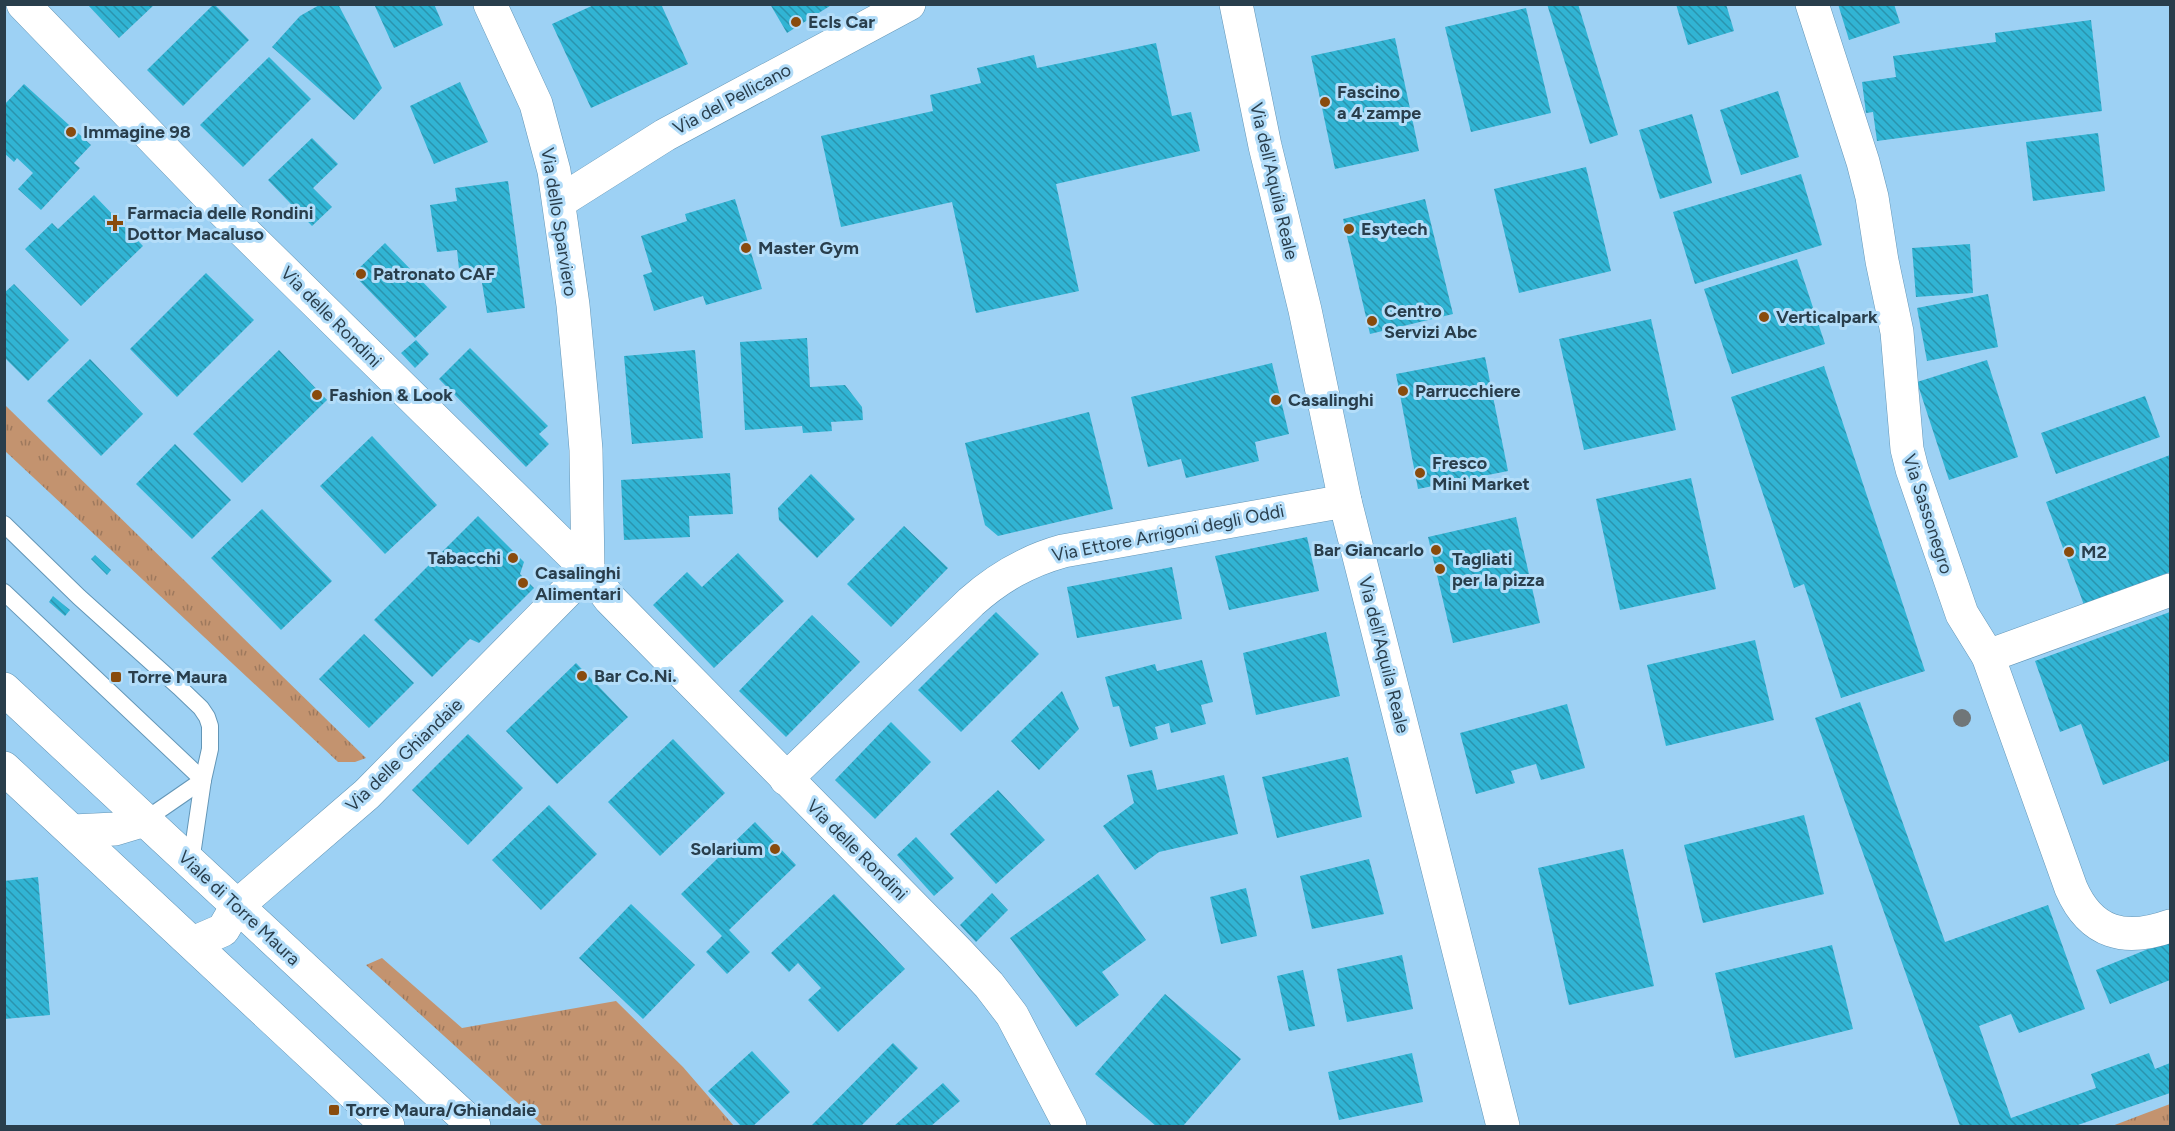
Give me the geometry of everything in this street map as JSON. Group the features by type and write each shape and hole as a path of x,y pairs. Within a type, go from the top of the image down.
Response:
{"street":[{"name":"Via delle Rondini","path":"23,4 225,213 588,570 610,599 957,951 1012,1015 1070,1126"},
{"name":"Via dello Sparviero","path":"490,4 536,104 560,202 574,316 586,450 588,570"},
{"name":"Via del Pellicano","path":"560,202 656,140 909,4"},
{"name":"Via dell'Aquila Reale","path":"1236,4 1265,146 1305,310 1345,501 1503,1126"},
{"name":"Via Sassonegro","path":"1812,4 1872,197 1882,261 1897,332 1909,459 1962,614 1988,656 2071,888 2086,916 2103,927 2124,933 2149,933 2170,926"},
{"name":"Via Ettore Arrigoni degli Oddi","path":"786,779 971,602 1000,578 1024,564 1063,551 1345,501"},
{"name":"Via delle Ghiandaie","path":"192,943 224,930 237,906 367,794 564,597 588,570"},
{"path":"1988,656 2170,590"},
{"name":"Viale di Torre Maura","path":"4,689 474,1126"},
{"path":"4,768 388,1126"},
{"path":"73,831 115,829 145,820"}],"lane":[{"path":"4,524 79,597 201,708 207,717 210,749 190,862"},
{"path":"4,592 203,780"},
{"path":"145,820 203,780"}],"green space":[{"path":"4,405 366,758 355,762 338,762 5,451"},
{"path":"382,958 462,1028 616,1001 683,1067 734,1126 543,1126 366,965"},
{"path":"2170,1104 2170,1126 2112,1126"}],"building":[{"path":"87,4 155,4 119,38"},
{"path":"214,4 249,40 183,106 147,70"},
{"path":"321,4 338,4 382,88 354,120 272,47 300,16"},
{"path":"374,4 434,4 443,25 394,48"},
{"path":"596,4 661,4 688,64 591,108 552,24"},
{"path":"770,4 833,4 787,33"},
{"path":"1547,4 1578,4 1618,135 1590,144"},
{"path":"1676,4 1726,4 1734,31 1688,45"},
{"path":"1838,4 1894,4 1900,23 1849,40"},
{"path":"1526,8 1551,113 1471,132 1445,27"},
{"path":"2091,20 2102,111 1877,141 1873,112 1866,113 1862,82 1896,77 1893,56 1996,42 1995,33"},
{"path":"1395,38 1419,151 1335,169 1311,56"},
{"path":"1156,43 1172,116 1191,112 1200,151 1056,184 1079,291 976,313 952,202 841,227 821,136 933,111 930,95 981,83 977,68 1034,55 1037,68"},
{"path":"269,57 311,99 243,167 200,125"},
{"path":"460,82 488,142 434,164 410,106"},
{"path":"24,84 91,145 74,163 80,168 41,210 18,189 33,173 17,158 14,162 4,153 4,105"},
{"path":"1778,91 1799,157 1741,175 1720,110"},
{"path":"1692,114 1712,183 1660,199 1639,130"},
{"path":"2098,133 2105,191 2033,201 2026,142"},
{"path":"312,138 338,164 313,188 332,207 312,226 268,180"},
{"path":"1586,167 1611,271 1519,293 1494,189"},
{"path":"1801,174 1822,245 1695,284 1673,212"},
{"path":"508,181 525,308 487,313 481,277 471,278 469,268 459,269 457,250 437,252 430,205 457,201 455,188"},
{"path":"94,195 143,246 81,306 25,249 52,223 58,229"},
{"path":"735,199 762,289 706,305 703,296 654,311 643,275 652,272 641,236 687,221 685,214"},
{"path":"1425,199 1453,314 1370,334 1343,219"},
{"path":"385,243 447,307 415,338 353,274"},
{"path":"1970,244 1973,293 1916,297 1912,248"},
{"name":"Verticalpark","path":"1797,259 1825,344 1732,374 1704,289"},
{"path":"206,273 254,320 177,397 130,349"},
{"path":"14,284 69,340 28,381 4,357 4,293"},
{"path":"1988,294 1998,347 1927,361 1917,308"},
{"path":"1651,319 1676,430 1584,450 1559,339"},
{"path":"807,338 810,387 845,385 862,407 863,420 831,422 832,431 803,433 802,426 745,430 740,342"},
{"path":"416,340 429,354 415,368 401,353"},
{"path":"470,348 548,426 539,434 549,444 526,467 439,379"},
{"path":"279,350 327,400 242,483 193,434"},
{"path":"695,350 703,438 632,444 624,356"},
{"path":"1485,357 1508,471 1418,489 1396,374"},
{"path":"90,359 143,414 101,456 47,401"},
{"path":"1987,360 2018,457 1949,480 1917,382"},
{"path":"1272,363 1289,434 1255,442 1259,461 1186,478 1181,459 1148,467 1131,397"},
{"path":"1824,366 1925,671 1841,698 1804,584 1794,588 1731,397"},
{"path":"2145,396 2160,437 2056,474 2041,433"},
{"path":"1089,412 1113,509 998,536 985,525 965,443"},
{"path":"372,436 437,505 385,554 320,486"},
{"path":"175,444 231,500 192,539 136,484"},
{"path":"2170,455 2170,572 2084,605 2046,502"},
{"path":"730,473 733,514 689,516 690,537 624,540 621,480"},
{"path":"811,474 855,519 817,558 779,520 778,508"},
{"path":"1691,478 1716,589 1620,610 1596,499"},
{"path":"262,509 332,581 281,630 211,558"},
{"path":"478,516 524,562 520,574 534,588 479,643 470,639 432,677 374,620"},
{"path":"1516,517 1540,623 1453,643 1428,537"},
{"path":"904,526 948,568 891,627 847,584"},
{"path":"1307,537 1319,591 1229,610 1215,556"},
{"path":"738,553 784,601 714,668 653,605 687,572 702,587"},
{"path":"95,555 111,570 107,575 91,559"},
{"path":"1172,567 1182,619 1077,638 1067,587"},
{"path":"53,596 70,610 65,616 49,602"},
{"path":"996,612 1039,654 961,732 918,690"},
{"path":"2170,612 2170,760 2103,785 2081,724 2060,732 2035,661"},
{"path":"812,615 860,662 786,737 739,691"},
{"path":"1326,632 1340,696 1256,715 1243,653"},
{"path":"364,634 414,683 369,728 319,679"},
{"path":"1755,640 1774,720 1666,746 1647,665"},
{"path":"1202,660 1213,702 1201,705 1206,724 1171,733 1169,723 1155,727 1158,739 1130,747 1119,706 1113,707 1105,677 1155,664 1157,671"},
{"path":"576,663 628,717 557,784 506,731"},
{"path":"1062,691 1079,729 1039,770 1011,741"},
{"path":"1860,702 1945,942 2048,905 2085,1009 2019,1033 2011,1014 1979,1026 2011,1118 2096,1088 2091,1074 2149,1053 2155,1069 2170,1063 2170,1093 2075,1126 1960,1126 1815,718"},
{"path":"1567,704 1585,768 1541,780 1536,764 1511,771 1515,783 1476,794 1460,733"},
{"path":"891,722 931,762 875,819 835,780"},
{"path":"468,734 523,788 468,845 412,790"},
{"path":"673,739 725,793 660,856 608,802"},
{"path":"1348,757 1362,817 1277,838 1262,777"},
{"path":"1152,770 1157,790 1224,775 1238,834 1159,852 1135,870 1103,826 1134,803 1127,775"},
{"path":"998,790 1045,840 996,884 950,834"},
{"path":"549,805 597,854 541,910 492,860"},
{"path":"1804,815 1824,894 1703,923 1684,845"},
{"path":"755,822 796,865 729,930 750,952 727,974 706,952 722,936 681,894"},
{"path":"916,837 954,878 934,896 897,855"},
{"path":"1623,849 1654,986 1569,1005 1538,868"},
{"path":"1369,859 1384,914 1312,929 1300,876"},
{"path":"1098,874 1146,940 1102,972 1119,995 1076,1027 1010,938"},
{"path":"38,877 50,1015 4,1019 4,881"},
{"path":"1246,888 1257,936 1221,944 1210,897"},
{"path":"992,893 1008,910 976,942 960,925"},
{"path":"834,894 905,969 838,1032 808,1000 821,988 798,963 789,972 771,953"},
{"path":"631,904 695,965 643,1019 579,958"},
{"path":"2168,941 2170,980 2110,1004 2096,970"},
{"path":"1832,945 1853,1029 1735,1058 1715,973"},
{"path":"1402,955 1413,1009 1347,1022 1337,969"},
{"path":"1303,970 1315,1026 1289,1031 1277,976"},
{"path":"1165,994 1241,1059 1183,1126 1156,1126 1095,1074"},
{"path":"893,1043 918,1068 861,1126 811,1126"},
{"path":"752,1051 790,1092 753,1126 741,1126 708,1091"},
{"path":"1412,1053 1423,1102 1339,1120 1328,1072"},
{"path":"943,1083 960,1101 931,1126 894,1126"}],"place":[{"name":"Ecls Car","path":"796,22"},
{"name":"Fascino a 4 zampe","path":"1325,102"},
{"name":"Immagine 98","path":"71,132"},
{"name":"Farmacia delle Rondini Dottor Macaluso","path":"115,223"},
{"name":"Esytech","path":"1349,229"},
{"name":"Master Gym","path":"746,248"},
{"name":"Patronato CAF","path":"361,274"},
{"name":"Verticalpark","path":"1764,317"},
{"name":"Centro Servizi Abc","path":"1372,321"},
{"name":"Parrucchiere","path":"1403,391"},
{"name":"Fashion & Look","path":"317,395"},
{"name":"Casalinghi","path":"1276,400"},
{"name":"Fresco Mini Market","path":"1420,473"},
{"name":"Bar Giancarlo","path":"1436,550"},
{"name":"M2","path":"2069,552"},
{"name":"Tabacchi","path":"513,558"},
{"name":"Tagliati per la pizza","path":"1440,569"},
{"name":"Casalinghi Alimentari","path":"523,583"},
{"name":"Bar Co.Ni.","path":"582,676"},
{"name":"Torre Maura","path":"116,677"},
{"name":"Solarium","path":"775,849"},
{"name":"Torre Maura/Ghiandaie","path":"334,1110"}]}
